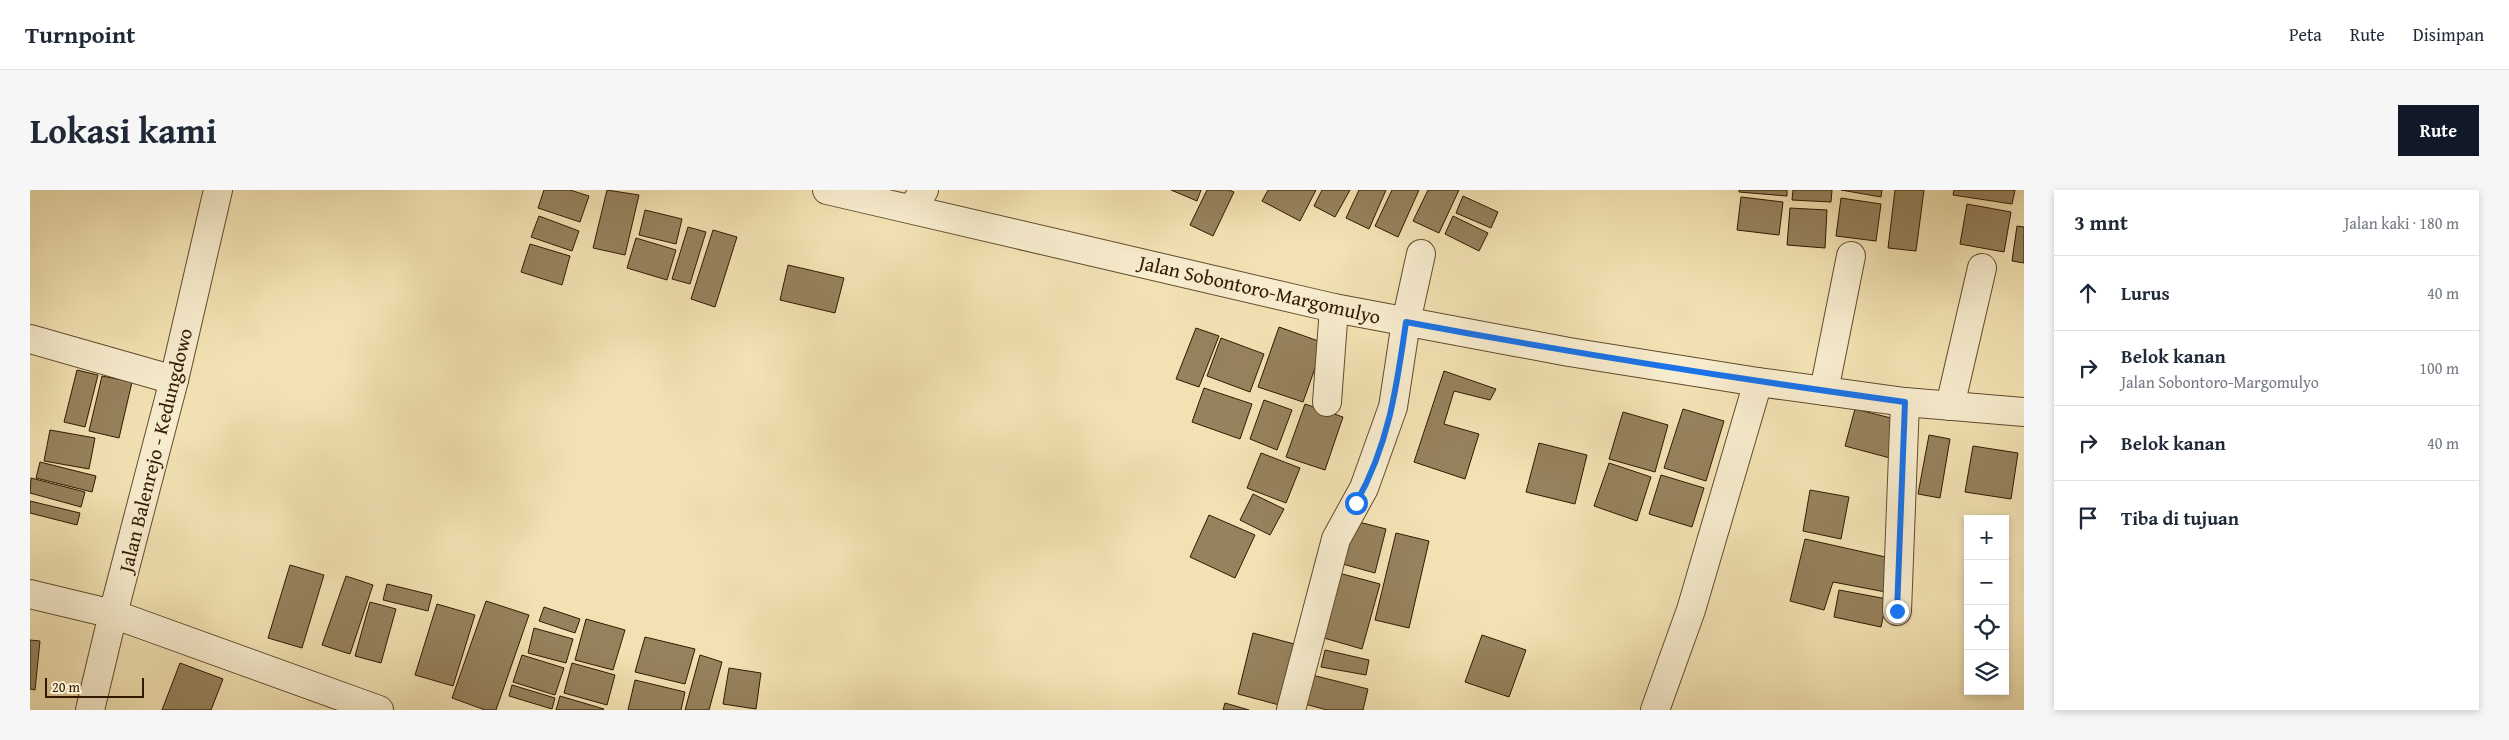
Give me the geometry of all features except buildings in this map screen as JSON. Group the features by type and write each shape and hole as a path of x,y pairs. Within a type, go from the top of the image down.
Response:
{"street":[{"name":"Jalan Balenrejo - Kedungdowo","path":"90,710 174,380 218,190"},
{"name":"Jalan Sobontoro-Margomulyo","path":"827,190 918,200 1334,308 1406,322 1569,352 1758,382 1905,402 2024,412"},
{"path":"1292,710 1336,539 1364,488 1393,407 1406,322 1421,254"},
{"path":"1824,391 1851,256"},
{"path":"1950,406 1982,268"},
{"path":"1327,402 1334,308"},
{"path":"30,339 174,380"},
{"path":"1655,710 1691,610 1758,382"},
{"path":"1897,611 1905,402"},
{"path":"30,594 113,614 379,710"}],"route":[{"path":"1356,503 1373,468 1385,436 1393,407 1406,322 1569,352 1758,382 1905,402 1897,611"}]}
